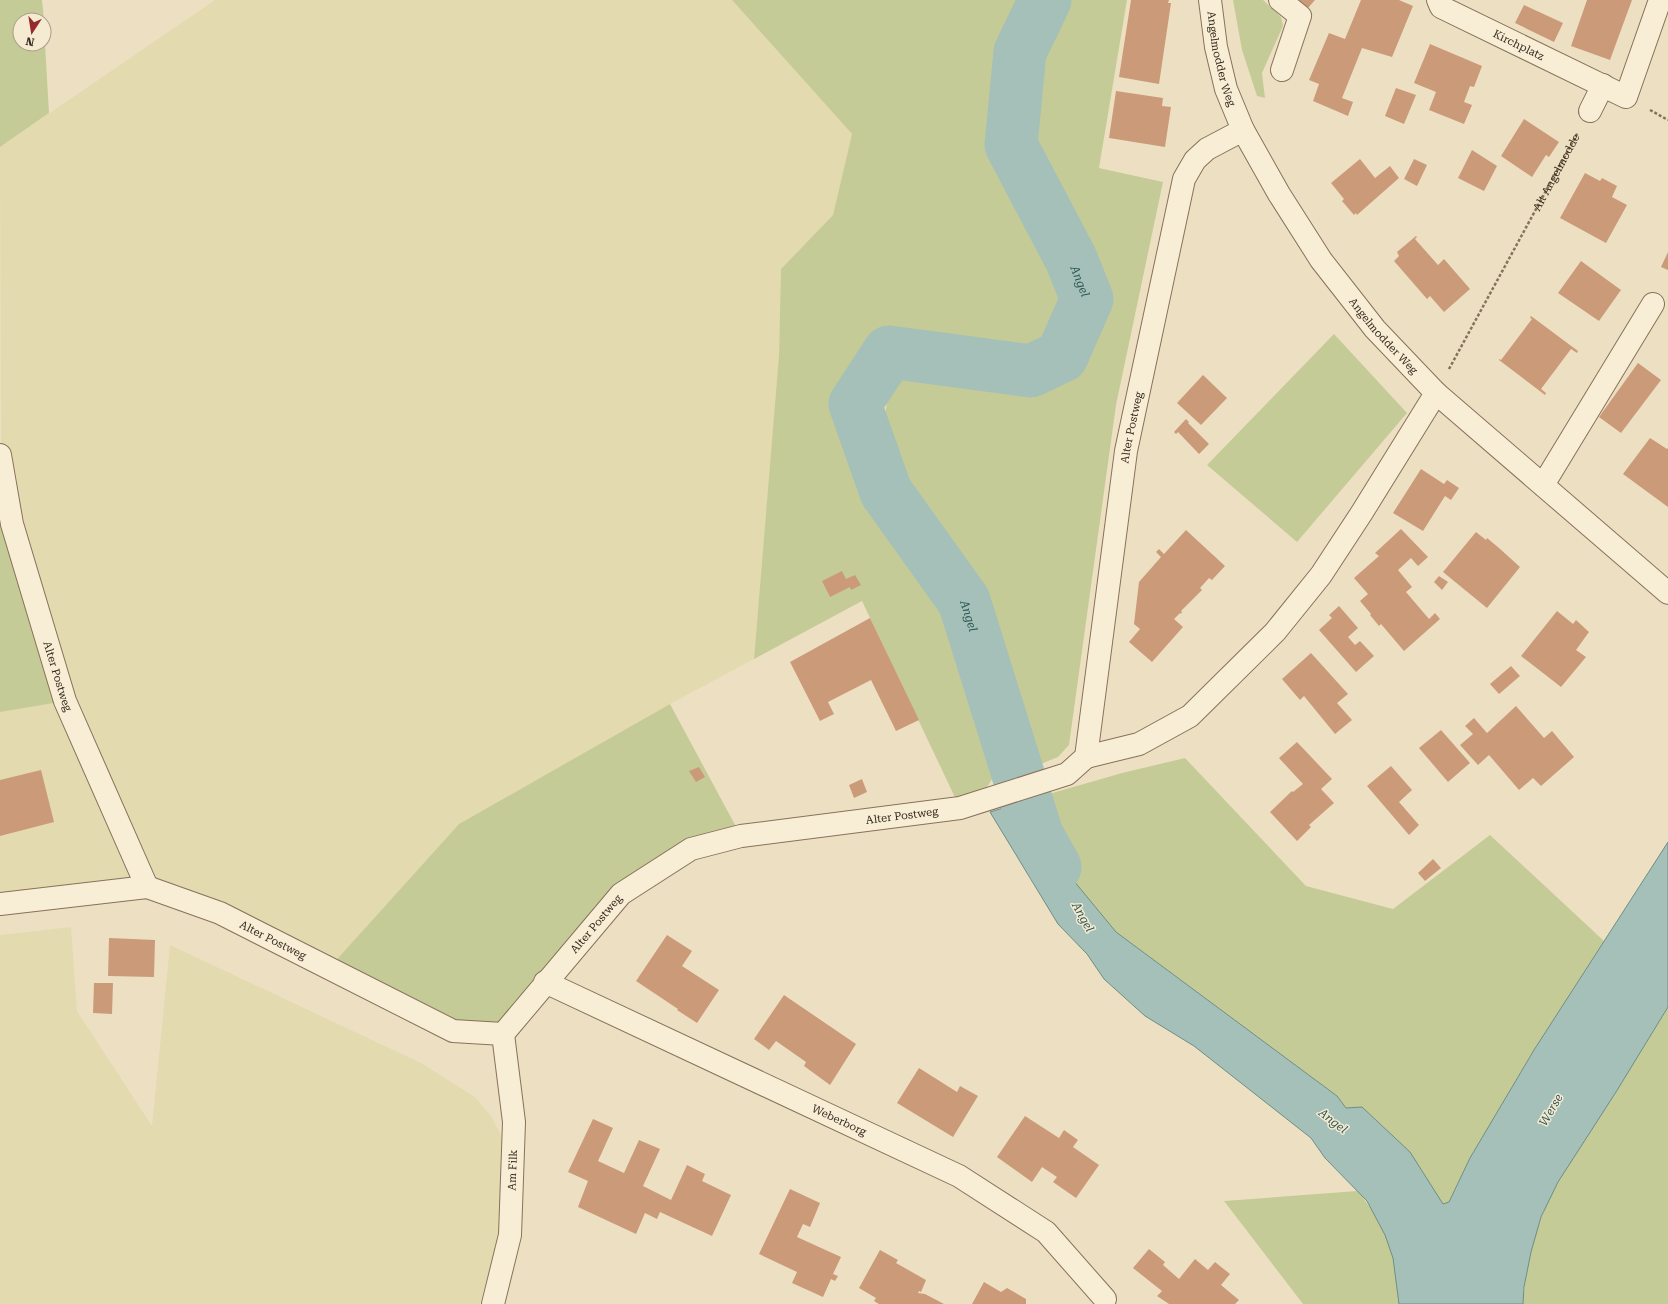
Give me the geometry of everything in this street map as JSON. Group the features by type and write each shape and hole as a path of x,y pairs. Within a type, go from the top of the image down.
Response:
{"street":[{"name":"Angelmodder Weg","path":"1210,0 1216,47 1226,89 1243,130 1279,194 1322,260 1375,329 1436,393 1668,593"},
{"path":"1280,0 1300,16 1282,70"},
{"name":"Kirchplatz","path":"1438,0 1441,7 1603,85"},
{"path":"1590,111 1603,85 1626,97 1660,0"},
{"name":"Alter Postweg","path":"1086,757 1126,451 1184,179 1195,160 1207,149 1243,130"},
{"path":"1543,486 1653,304"},
{"name":"Alter Postweg","path":"0,904 147,887 220,913 453,1031 503,1034 545,982 621,894 691,849 741,836 960,808 1067,774 1086,757 1138,744 1190,716 1274,632 1321,576 1436,393"},
{"name":"Alter Postweg","path":"0,455 12,524 65,700 147,887"},
{"name":"Weberborg","path":"545,982 959,1176 1046,1232 1105,1299"},
{"name":"Am Filk","path":"493,1304 510,1235 514,1122 503,1034"}],"path":[{"name":"Alt Angelmodde","path":"1447,372 1590,111"}],"shaded area":[{"path":"215,0 732,0 852,134 833,215 781,269 779,355 754,659 670,704 459,824 330,967 147,887 0,904 0,712 2,711 0,147"},
{"path":"71,927 77,1011 152,1126 170,945 421,1063 475,1097 491,1116 501,1135 500,1229 480,1304 0,1304 0,935"}],"green space":[{"path":"0,0 42,0 43,12 12,12 12,52 45,52 49,113 0,147"},
{"path":"732,0 1045,0 1020,52 1011,145 1071,259 1087,299 1062,356 1031,371 889,352 855,404 886,492 964,601 994,776 977,803 960,808 862,601 754,659 779,355 781,269 833,215 852,134"},
{"path":"1052,0 1127,0 1099,168 1163,182 1116,405 1069,745 1058,757 1036,766 984,597 949,545 904,487 882,428 890,388 909,369 1030,377 1068,359 1092,301 1076,255 1020,147 1028,50"},
{"path":"1233,0 1263,0 1281,17 1283,26 1262,73 1265,98 1257,96 1242,50"},
{"path":"1334,334 1407,413 1297,542 1207,465"},
{"path":"0,455 65,701 0,712"},
{"path":"670,704 741,836 621,894 503,1034 453,1031 330,967 459,824"},
{"path":"1185,758 1306,886 1393,909 1490,835 1604,941 1534,1050 1470,1158 1449,1202 1443,1204 1346,1108 1337,1096 1116,932 1069,875 1059,853 1055,830 1042,796 1122,773"},
{"path":"1668,1007 1668,1304 1523,1304 1527,1272 1534,1241 1538,1226 1551,1196 1564,1171 1614,1095"},
{"path":"1357,1191 1379,1222 1387,1240 1393,1258 1399,1304 1303,1304 1224,1201"}],"water":[{"name":"Werse","path":"1042,796 1055,830 1059,853 1069,875 1116,932 1337,1096 1346,1108 1362,1107 1410,1152 1443,1204 1449,1202 1470,1158 1534,1050 1668,842 1668,1007 1616,1092 1558,1182 1541,1217 1531,1252 1524,1287 1523,1304 1399,1304 1393,1258 1385,1235 1367,1201 1325,1158 1311,1138 1194,1046 1145,1016 1104,979 1087,954 1058,924 990,812"}],"building":[{"path":"1131,0 1169,0 1168,3 1171,3 1159,84 1119,77"},
{"path":"1299,0 1315,0 1308,8"},
{"path":"1361,0 1399,0 1413,6 1392,57 1362,48 1342,98 1353,102 1348,116 1313,101 1319,84 1309,80 1329,33 1345,39"},
{"path":"1587,0 1632,0 1610,60 1571,46"},
{"path":"1524,5 1563,23 1554,42 1515,23"},
{"path":"1430,44 1482,66 1474,87 1470,86 1464,102 1472,105 1464,124 1429,110 1436,92 1414,83"},
{"path":"1396,88 1416,95 1404,124 1385,116"},
{"path":"1116,91 1163,98 1162,106 1171,107 1165,147 1109,138"},
{"path":"1524,119 1559,142 1549,157 1546,155 1532,177 1501,156"},
{"path":"1472,150 1497,166 1484,191 1458,178"},
{"path":"1360,159 1375,178 1390,166 1399,178 1357,215 1356,213 1354,215 1342,201 1344,199 1331,183"},
{"path":"1414,159 1427,165 1417,186 1404,179"},
{"path":"1585,173 1600,181 1602,178 1617,186 1612,197 1627,205 1606,243 1560,218"},
{"path":"1416,236 1417,237 1415,239 1438,265 1444,259 1470,289 1444,312 1430,296 1427,299 1394,261 1399,256 1397,252"},
{"path":"1668,252 1668,270 1661,267"},
{"path":"1581,261 1621,290 1599,321 1558,293"},
{"path":"1531,316 1578,351 1577,353 1571,349 1541,389 1546,393 1545,395 1499,360 1501,360 1532,319 1530,318"},
{"path":"1638,363 1661,380 1621,433 1599,417"},
{"path":"1203,375 1227,398 1201,425 1177,403"},
{"path":"1186,419 1189,422 1188,423 1209,444 1199,454 1178,432 1176,434 1174,432"},
{"path":"1650,438 1667,449 1668,448 1668,507 1623,474"},
{"path":"1421,469 1444,484 1447,480 1459,488 1451,500 1445,496 1423,531 1393,513"},
{"path":"1401,529 1428,557 1418,566 1411,558 1398,570 1412,587 1406,592 1429,619 1435,613 1440,619 1404,651 1381,624 1379,626 1360,601 1368,594 1354,578 1379,556 1375,553"},
{"path":"1186,530 1225,566 1212,580 1209,578 1200,588 1202,590 1181,611 1181,614 1180,613 1174,619 1183,627 1152,662 1129,642 1140,629 1134,624 1139,582 1161,557 1156,552 1159,549 1164,554"},
{"path":"1476,532 1486,540 1487,538 1520,567 1487,608 1443,572"},
{"path":"842,571 846,579 855,575 861,585 851,590 850,587 830,597 822,581"},
{"path":"1439,576 1448,582 1442,590 1434,582"},
{"path":"1339,606 1358,628 1348,637 1355,645 1360,641 1374,656 1356,672 1319,630 1332,618 1329,615"},
{"path":"1557,611 1573,624 1576,620 1589,632 1576,650 1586,657 1561,687 1521,656"},
{"path":"870,618 919,720 896,731 871,680 828,702 834,714 820,721 790,662"},
{"path":"1311,653 1348,694 1337,703 1352,720 1335,734 1304,696 1300,700 1282,679"},
{"path":"1511,666 1520,676 1499,694 1490,684"},
{"path":"1516,706 1544,738 1552,731 1574,757 1541,786 1533,778 1519,790 1489,755 1478,765 1460,745 1473,734 1465,726 1474,718 1487,733"},
{"path":"1441,730 1470,763 1448,782 1419,748"},
{"path":"1297,742 1332,779 1321,789 1334,803 1309,825 1311,827 1297,841 1270,812 1292,791 1293,792 1303,784 1279,758"},
{"path":"1391,766 1412,790 1399,802 1419,825 1409,835 1367,786"},
{"path":"699,767 705,777 696,782 689,771"},
{"path":"41,770 54,822 0,836 0,780"},
{"path":"862,779 867,792 854,798 849,785"},
{"path":"1433,859 1441,868 1425,881 1418,873"},
{"path":"667,935 692,951 682,966 719,990 697,1023 636,981"},
{"path":"109,938 155,940 154,977 108,976"},
{"path":"94,983 113,983 112,1014 93,1013"},
{"path":"784,995 856,1044 830,1085 804,1066 806,1062 776,1041 769,1050 754,1039"},
{"path":"919,1068 957,1092 960,1086 978,1096 953,1137 897,1103"},
{"path":"1025,1116 1059,1138 1064,1130 1078,1140 1073,1147 1099,1165 1076,1198 1053,1182 1057,1177 1042,1167 1032,1182 997,1157"},
{"path":"593,1119 613,1128 598,1161 624,1173 639,1140 660,1149 643,1186 671,1200 687,1165 705,1174 702,1181 731,1195 712,1236 660,1212 657,1219 645,1213 636,1234 578,1207 588,1181 568,1172"},
{"path":"790,1189 820,1203 810,1227 803,1224 797,1237 841,1257 833,1274 838,1276 835,1281 831,1279 823,1297 792,1283 797,1272 759,1254"},
{"path":"1149,1249 1165,1262 1163,1265 1179,1279 1195,1259 1208,1270 1215,1262 1230,1274 1221,1285 1239,1300 1235,1304 1169,1304 1157,1296 1162,1291 1133,1268"},
{"path":"880,1250 898,1260 896,1263 926,1280 921,1292 919,1291 918,1293 925,1294 944,1304 879,1304 874,1301 876,1298 859,1288"},
{"path":"984,1282 1001,1292 1007,1288 1026,1299 1026,1304 972,1304"}],"waterway":[{"name":"Angel","path":"1045,0 1020,52 1011,145 1071,259 1087,299 1062,356 1031,371 889,352 855,404 886,492 964,601 1037,835 1055,867"}]}
